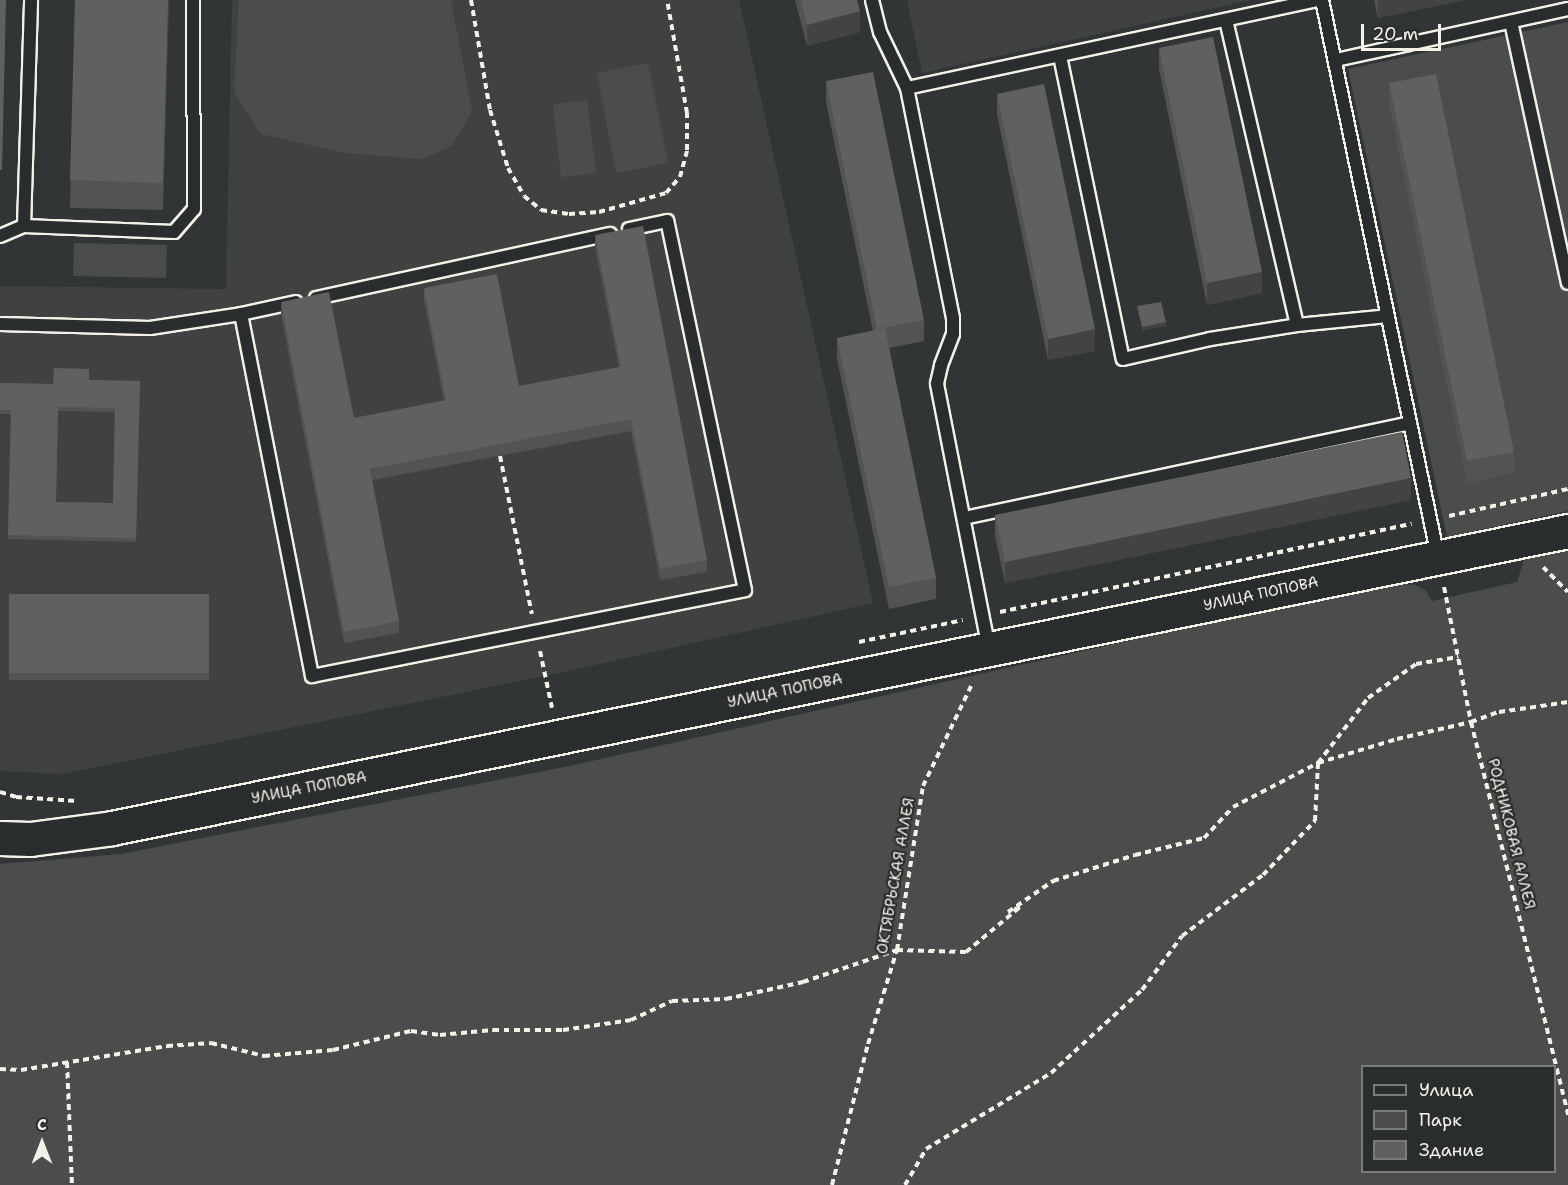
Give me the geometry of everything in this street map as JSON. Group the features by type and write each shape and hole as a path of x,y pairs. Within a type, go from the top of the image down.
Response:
{"street":[{"name":"УЛИЦА ПОПОВА","path":"0,838 30,839 112,828 1568,531"}],"lane":[{"path":"24,226 31,0"},
{"path":"0,236 24,226 174,232 194,209 194,0"},
{"path":"872,0 880,32 906,88 953,318 953,334 940,366 937,384 989,649"},
{"path":"906,88 1317,0"},
{"path":"1322,0 1438,558"},
{"path":"1336,60 1568,9"},
{"path":"1226,20 1297,325"},
{"path":"1511,22 1568,283"},
{"path":"1060,56 1123,359 1210,339 1297,325 1388,316"},
{"path":"0,324 150,328 241,314 667,221 745,590 312,676 241,314"},
{"path":"964,518 1410,423"}],"path":[{"path":"471,0 490,110 508,168 524,196 541,210 569,214 600,212 666,194 680,177 687,150 687,113 667,0"},
{"path":"500,456 545,676"},
{"path":"855,643 1568,489"},
{"name":"РОДНИКОВАЯ АЛЛЕЯ","path":"1438,558 1471,722 1556,1065"},
{"name":"ОКТЯБРЬСКАЯ АЛЛЕЯ","path":"832,1185 868,1044 897,950 923,786 989,649"},
{"path":"905,1185 926,1149 1050,1073 1142,990 1182,936 1263,875 1315,821 1318,763 1368,698 1416,663 1458,657"},
{"path":"0,1069 21,1070 167,1046 211,1042 264,1056 333,1050 411,1031 441,1035 493,1030 563,1030 631,1020 672,1001 726,999 803,982 897,950 966,952 1020,907 1008,912 1053,881 1135,855 1204,838 1233,807 1318,763 1397,739 1471,722 1499,712 1568,702"},
{"path":"540,711 563,706"},
{"path":"0,792 16,796 83,801"},
{"path":"67,1062 72,1185"},
{"name":"РОДНИКОВАЯ АЛЛЕЯ","path":"1556,1066 1568,1114"}],"shaded area":[{"path":"232,0 739,0 873,603 545,676 63,774 0,771 0,286 226,289"},
{"path":"907,0 1251,0 922,73"}],"green space":[{"path":"239,0 451,0 472,111 452,146 421,159 346,153 261,134 234,92"},
{"path":"1568,22 1568,511 1447,537 1348,69"},
{"path":"648,63 668,163 616,173 597,73"},
{"path":"587,100 596,173 561,177 553,104"},
{"path":"74,243 167,245 166,278 73,276"},
{"path":"1568,540 1568,1185 0,1185 0,864 121,854 574,765 1386,583 1415,585 1425,590 1432,601 1517,582 1524,560 1533,551"}],"building":[{"path":"0,0 6,0 2,170 0,170"},
{"path":"75,0 168,0 163,183 70,180"},
{"path":"801,0 857,0 860,11 807,25"},
{"path":"1213,37 1262,272 1207,283 1159,48"},
{"path":"873,72 924,320 877,329 826,81"},
{"path":"1436,74 1514,452 1467,461 1389,83"},
{"path":"1044,84 1095,329 1048,339 997,94"},
{"path":"643,226 707,560 660,569 631,419 370,469 399,621 344,632 281,302 329,292 354,418 446,400 424,288 497,274 519,386 621,367 595,235"},
{"path":"1161,302 1166,322 1142,327 1137,306"},
{"path":"885,328 936,578 889,587 837,338"},
{"path":"54,368 89,369 89,380 140,381 136,538 8,535 11,410 0,410 0,383 53,384","holes":["58,407 115,408 113,503 56,502"]},
{"path":"1402,432 1411,478 1005,562 995,515"},
{"path":"9,594 209,594 209,673 9,673"}]}
